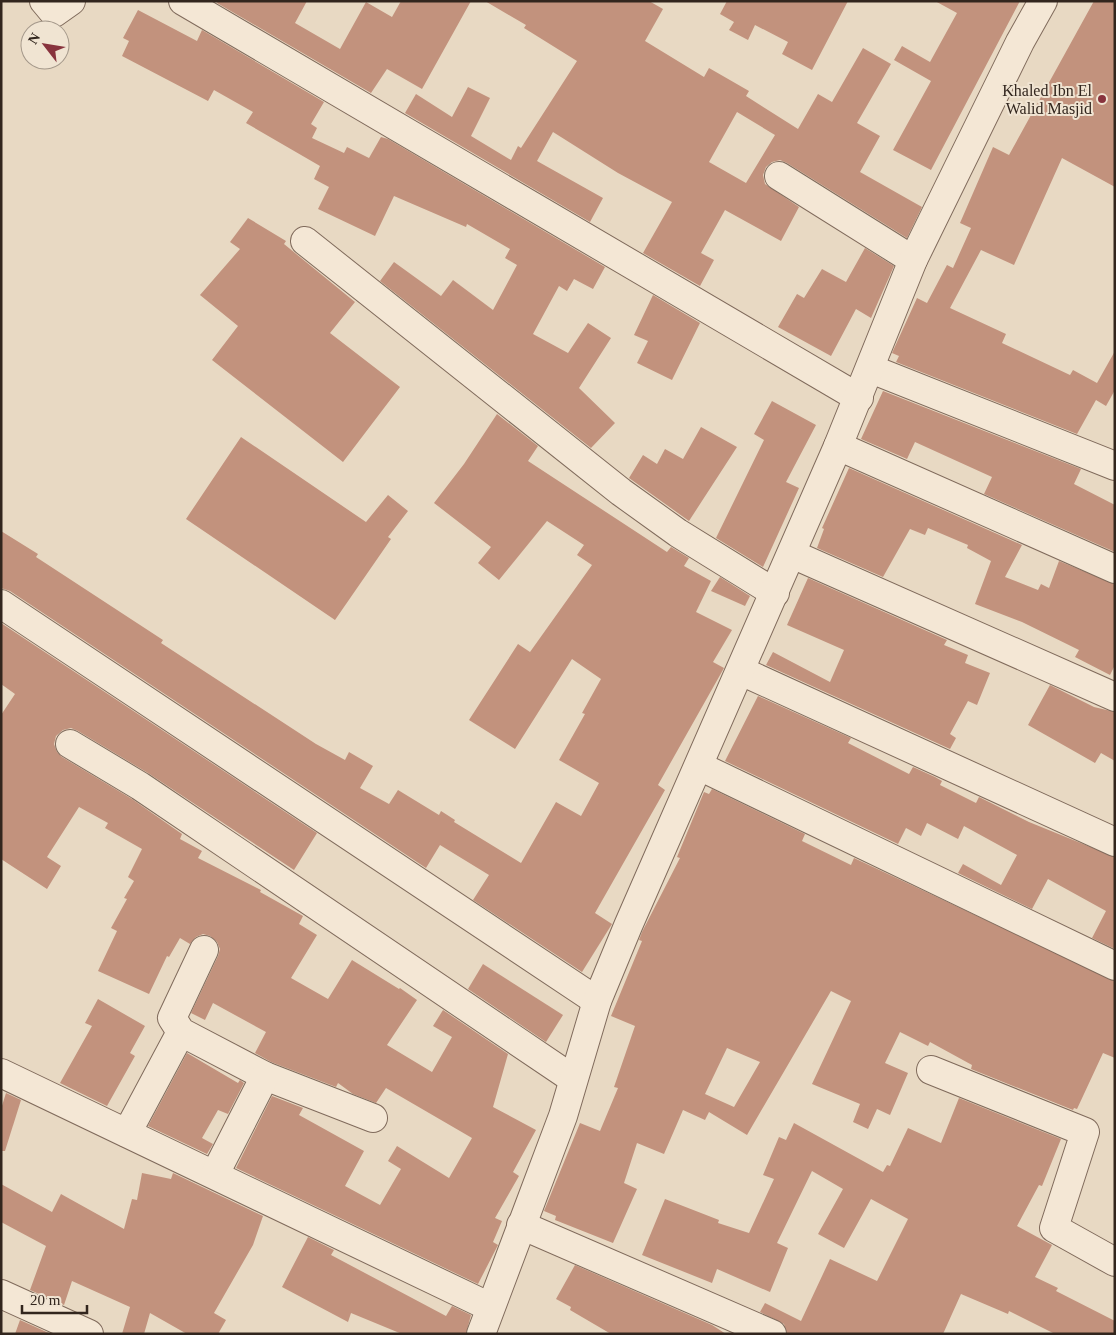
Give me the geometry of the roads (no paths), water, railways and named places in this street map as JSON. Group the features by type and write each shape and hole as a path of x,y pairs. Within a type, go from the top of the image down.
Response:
{"street":[{"path":"44,1 54,13 72,1"},
{"path":"183,1 858,398"},
{"path":"481,1334 563,1116 598,1001 838,446 913,260 1020,42 1043,1"},
{"path":"779,176 913,260"},
{"path":"305,241 621,492 678,533 775,593"},
{"path":"870,369 1115,466"},
{"path":"838,446 1115,569"},
{"path":"792,554 1115,697"},
{"path":"1,604 598,1001"},
{"path":"741,670 1115,842"},
{"path":"70,744 140,786 573,1079"},
{"path":"699,766 1115,966"},
{"path":"204,950 172,1018 181,1032 265,1076 373,1118"},
{"path":"127,1133 181,1032"},
{"path":"931,1070 1085,1132 1054,1228 1115,1262"},
{"path":"1,1073 490,1307"},
{"path":"215,1174 265,1076"},
{"path":"521,1225 772,1334"},
{"path":"1,1294 90,1334"}],"place":[{"name":"Khaled Ibn El Walid Masjid","path":"1102,99"}]}
